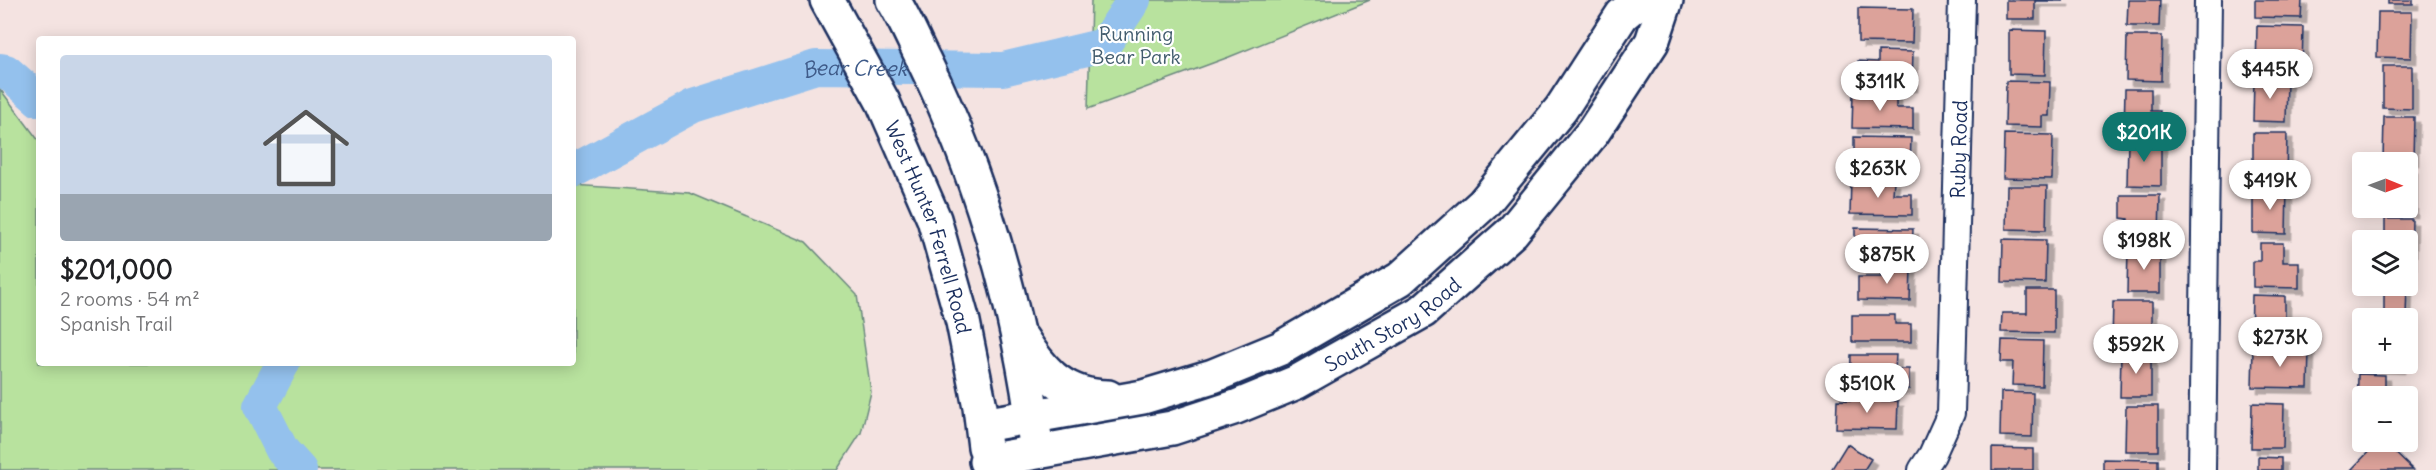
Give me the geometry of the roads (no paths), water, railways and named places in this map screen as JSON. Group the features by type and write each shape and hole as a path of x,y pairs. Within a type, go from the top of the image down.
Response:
{"main road":[{"name":"West Hunter Ferrell Road","path":"827,0 883,102 934,219 963,322 983,425 986,466"},
{"path":"893,0 945,105 984,208 1017,331 1038,461"},
{"name":"South Story Road","path":"983,425 1143,397 1213,376 1281,348 1400,279 1483,204 1561,109 1622,15 1640,0"},
{"name":"South Story Road","path":"986,466 1038,461 1144,433 1172,428 1236,407 1297,382 1423,311 1512,232 1593,132 1652,42 1666,0"},
{"path":"1017,331 1038,365 1058,382 1077,392 1095,397 1143,397"},
{"path":"1078,470 1093,454 1144,433"}],"street":[{"name":"Ruby Road","path":"1922,470 1932,455 1951,412 1962,0"},
{"path":"2202,470 2208,0"}],"waterway":[{"name":"Bear Creek","path":"576,169 693,106 816,67 1003,69 1104,45 1134,0"},
{"name":"Bear Creek","path":"0,70 6,71 36,97"},
{"path":"281,366 260,406 282,450 300,470"}],"park label":[{"name":"Running Bear Park","path":"1136,44"}]}
